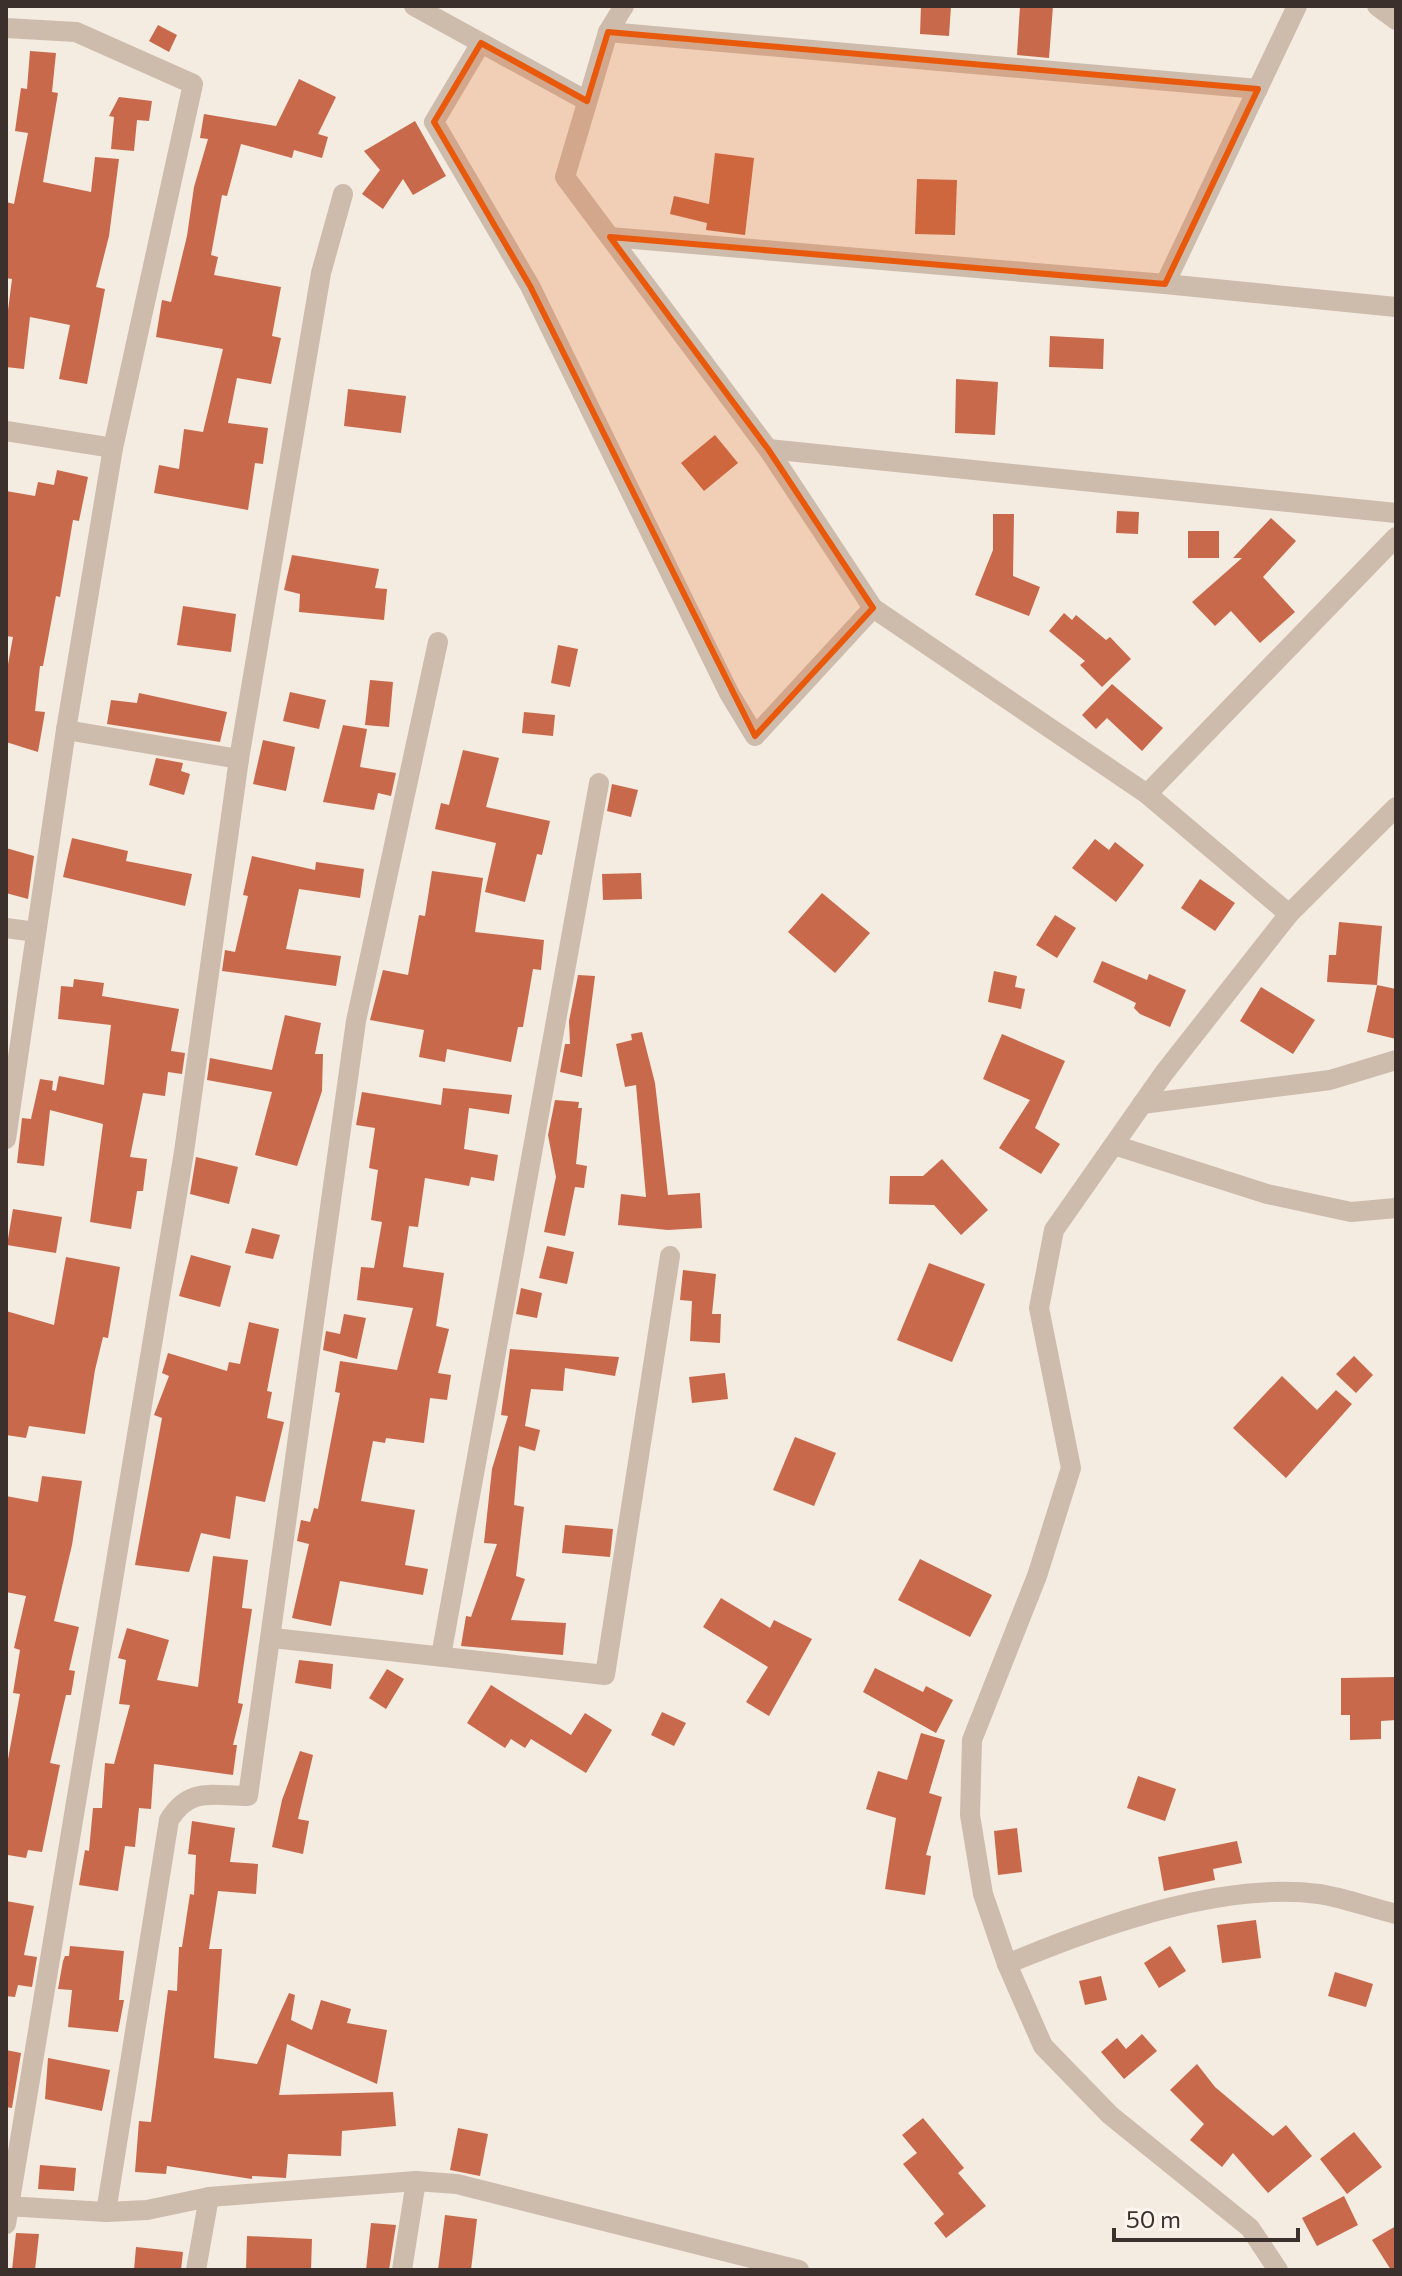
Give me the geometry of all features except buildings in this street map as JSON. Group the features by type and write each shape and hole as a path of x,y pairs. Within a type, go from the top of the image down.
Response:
{"street":[{"path":"414,6 587,101"},
{"path":"624,6 608,32 565,177 768,449 873,608 1147,794 1289,914"},
{"path":"1165,284 1297,6"},
{"path":"1377,6 1396,20"},
{"path":"6,28 76,32 193,84 113,448 66,730 6,1139"},
{"path":"608,32 1258,89"},
{"path":"481,43 434,122 530,286 729,693 755,736 873,608"},
{"path":"343,194 321,273 239,759 182,1168 8,2213 147,2210 209,2197 416,2181 457,2184 799,2270"},
{"path":"610,237 1165,284 1396,307"},
{"path":"6,431 113,448"},
{"path":"768,449 1396,513"},
{"path":"1147,794 1396,537"},
{"path":"106,2212 169,1820 190,1796 248,1796 273,1638 356,1021 438,642"},
{"path":"66,730 239,759"},
{"path":"441,1656 599,783"},
{"path":"1278,2270 1250,2228 1110,2115 1043,2046 1007,1964 983,1894 970,1815 972,1740 1037,1576 1071,1468 1039,1308 1054,1230 1142,1104 1289,914 1396,807"},
{"path":"6,928 36,932"},
{"path":"1142,1104 1330,1080 1396,1060"},
{"path":"1114,1145 1267,1194 1351,1212 1396,1208"},
{"path":"273,1638 605,1675 670,1256"},
{"path":"1007,1964 1058,1943 1179,1907 1261,1893 1320,1894 1396,1914"},
{"path":"402,2270 416,2181"},
{"path":"196,2270 209,2197"}],"highlighted area":[{"path":"608,32 1258,89 1165,284 610,237 768,449 873,608 755,736 530,286 434,122 481,43 587,101"}]}
